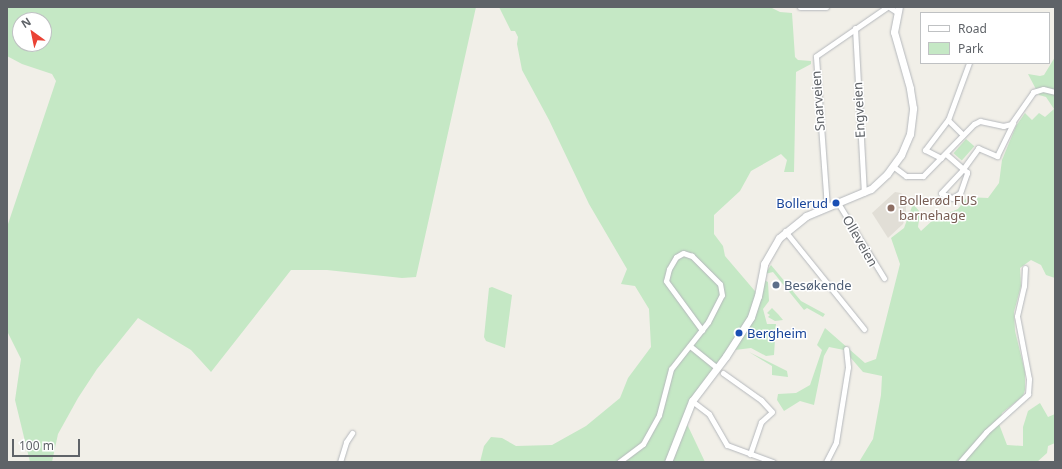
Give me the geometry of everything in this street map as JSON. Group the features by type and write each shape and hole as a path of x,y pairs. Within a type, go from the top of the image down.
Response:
{"main road":[{"path":"668,462 692,401 717,368 751,317 758,296 766,260 785,231 806,216 864,193 879,183 894,167 910,134 913,108 909,83 895,37 898,9"}],"street":[{"path":"800,7 826,7"},
{"name":"Snarveien","path":"827,207 816,58 820,52 888,7 898,9"},
{"name":"Engveien","path":"855,28 864,193"},
{"path":"969,64 948,120 925,150 944,156 963,169 968,174 962,189 957,196 948,198 942,193 963,169 979,147 998,156 1014,123 1033,92 1043,89 1055,92"},
{"path":"948,120 963,135"},
{"path":"894,167 906,176 918,178 929,172 963,135 978,122 1006,126 1014,123"},
{"name":"Olleveien","path":"838,203 884,278"},
{"path":"785,231 864,329"},
{"path":"619,462 643,444 659,415 670,371 702,330 716,309 723,289 692,256 683,253 676,257 669,269 666,281 702,330"},
{"path":"960,462 986,432 1028,394 1029,379 1017,321 1025,268"},
{"path":"690,346 717,368"},
{"path":"826,462 836,442 848,367 846,349"},
{"path":"724,373 761,400 772,412 761,422 750,454"},
{"path":"692,401 709,414 727,445 774,462"},
{"path":"340,462 346,442 352,433"}],"shaded area":[{"path":"895,192 901,193 906,198 906,216 903,224 888,238 872,213"}],"green space":[{"path":"7,7 476,7 416,277 402,278 327,270 291,270 211,372 191,350 138,318 97,369 78,398 58,434 52,462 30,462 15,400 21,359 7,331 7,227 56,81 52,74 22,64 7,56"},
{"path":"499,7 772,8 780,12 792,13 795,57 798,60 811,61 811,64 796,72 794,172 784,172 787,160 781,154 751,171 740,191 714,215 714,234 723,246 725,256 760,297 764,280 768,282 769,301 763,309 767,324 776,324 774,355 766,356 751,348 735,350 697,400 687,424 705,462 480,462 484,446 491,437 502,438 516,446 552,445 586,426 620,398 628,378 651,347 649,309 635,286 621,284 627,269 589,204 549,120 522,70 517,44 518,37 515,31 511,31"},
{"path":"1055,57 1055,278 1046,275 1041,265 1031,260 1020,268 1021,286 1014,312 1015,331 1025,372 1025,390 1023,396 1002,413 999,424 1007,445 1023,446 1023,427 1028,411 1040,403 1048,417 1055,414 1055,443 1048,446 1047,453 1037,462 859,462 873,439 881,395 882,376 863,372 844,350 829,347 824,356 814,405 800,401 784,411 777,400 778,394 796,393 810,385 822,350 817,345 825,328 865,363 876,359 900,264 891,238 904,228 913,204 920,212 918,227 921,231 934,219 958,209 967,197 988,198 999,183 1002,160 1016,126 1025,113 1032,120 1039,113 1045,117 1054,109 1046,97 1039,95 1028,74 1040,76 1044,75"},
{"path":"966,139 974,146 962,161 954,153"},
{"path":"771,265 801,301 825,314 823,317 807,308 804,310 773,272 765,274"},
{"path":"492,287 512,295 505,348 486,341 484,337 489,288"},
{"path":"772,308 783,320 775,321 768,317 770,315 767,313"},
{"path":"749,352 787,371 788,377 772,375 772,366"}],"place":[{"name":"Bollerud","path":"836,203"},
{"name":"Bollerød FUS barnehage","path":"891,208"},
{"name":"Besøkende","path":"776,285"},
{"name":"Bergheim","path":"739,333"}]}
